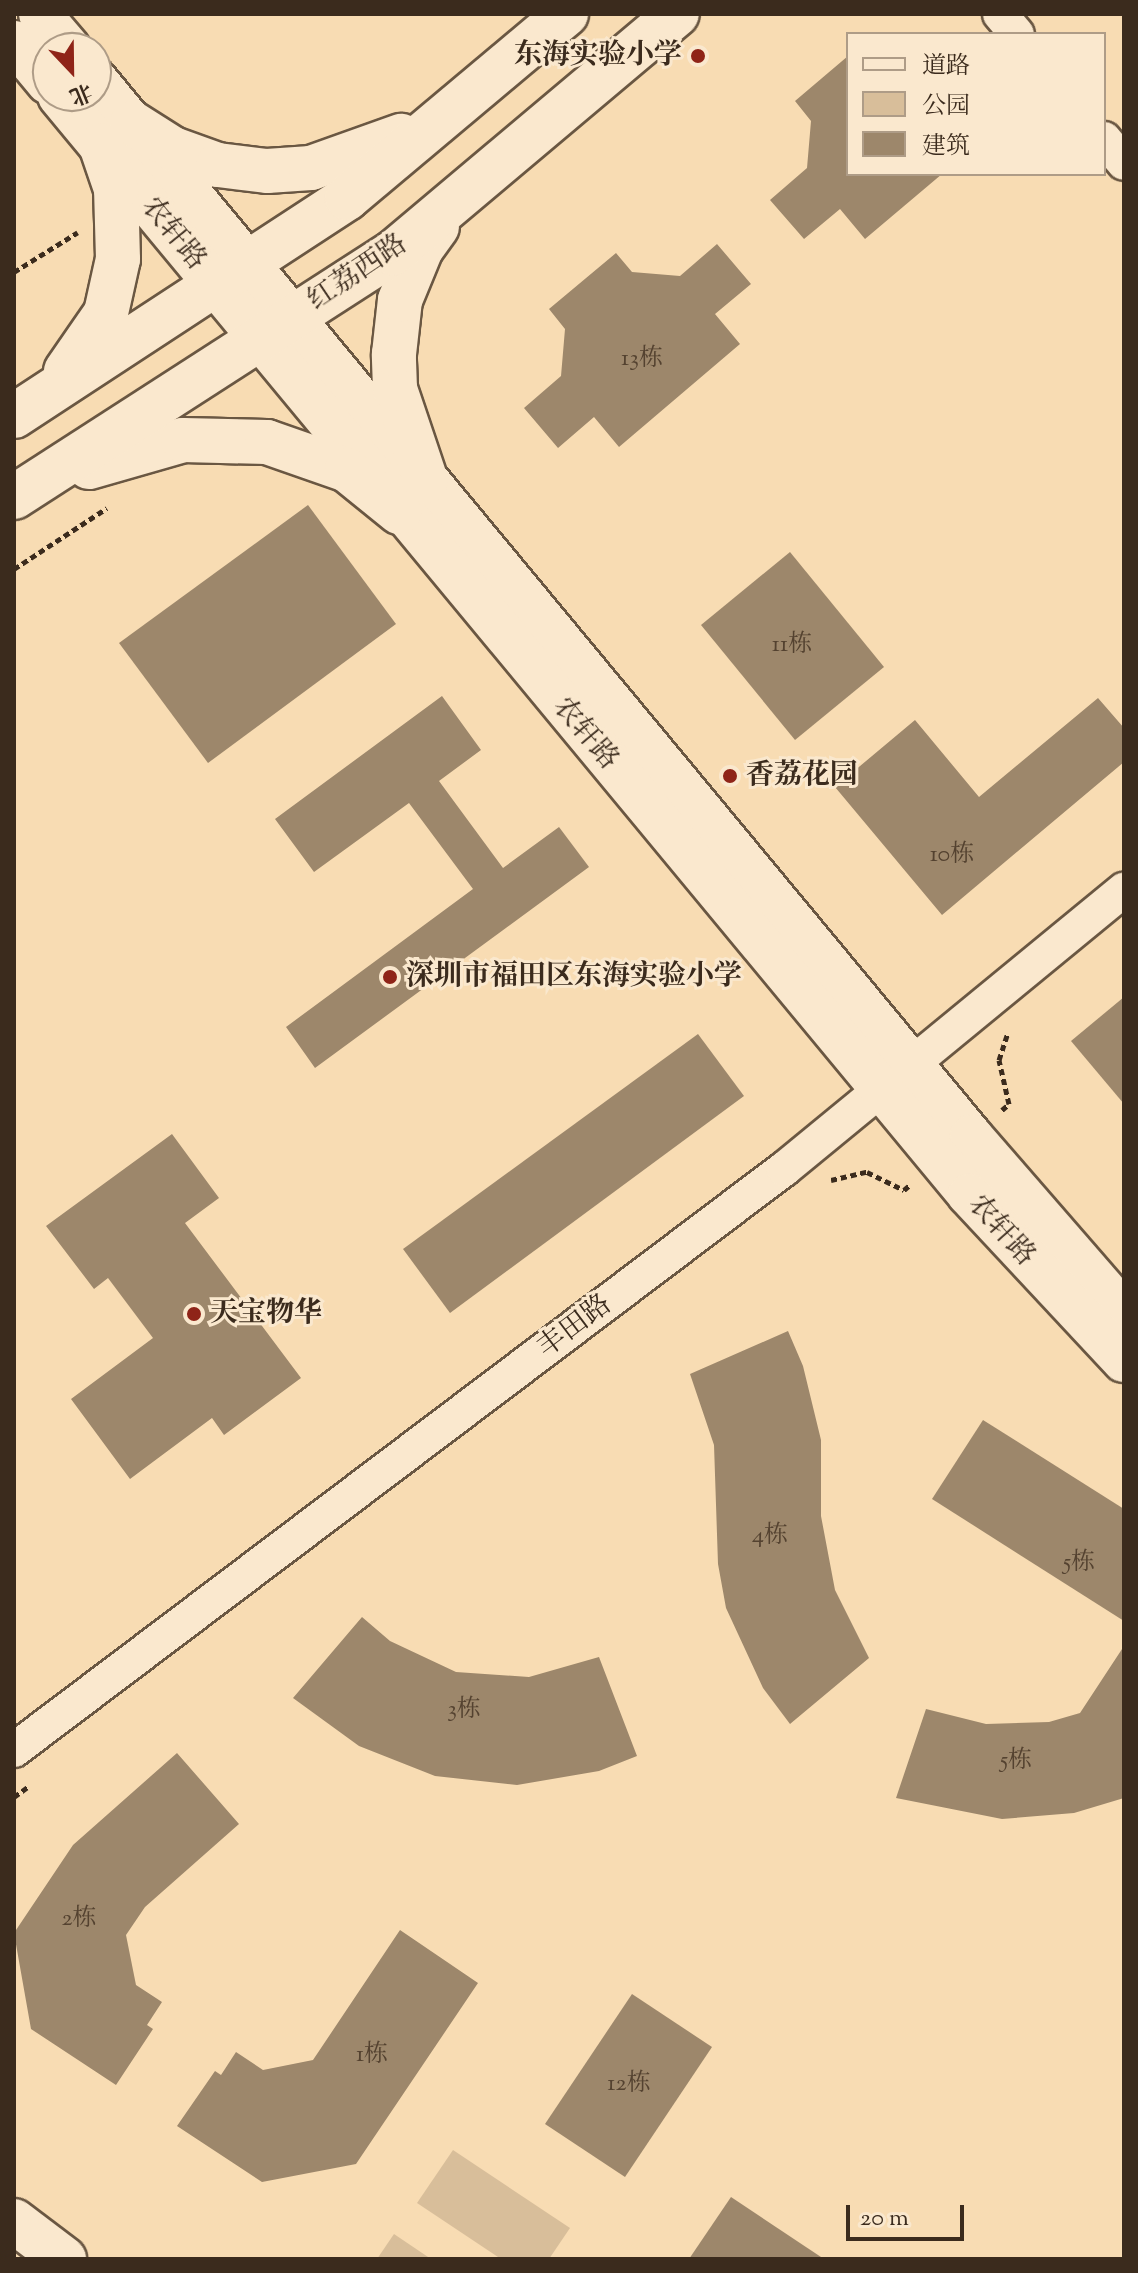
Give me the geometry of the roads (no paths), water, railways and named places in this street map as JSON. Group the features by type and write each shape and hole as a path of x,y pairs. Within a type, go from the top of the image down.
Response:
{"main road":[{"path":"27,407 347,198 566,14"},
{"name":"红荔西路","path":"18,494 393,253 677,14"},
{"path":"27,407 80,356 106,313 119,224 116,134 218,165 311,168 359,155 462,101"},
{"path":"413,496 395,389 400,300 421,249 457,199"},
{"path":"18,494 183,440 267,442 303,450 413,496"},
{"path":"14,2221 64,2259"}],"street":[{"path":"40,14 55,32"},
{"path":"1000,14 1015,32"},
{"path":"14,42 32,64"},
{"name":"农轩路","path":"83,112 116,134 956,1148 1124,1361"},
{"name":"农轩路","path":"108,112 116,134"},
{"path":"1106,141 1124,163"},
{"name":"丰田路","path":"14,1750 897,1078 1124,890"},
{"name":"农轩路","path":"956,1148 1124,1312"}],"place":[{"name":"东海实验小学","path":"698,56"},
{"name":"香荔花园","path":"730,776"},
{"name":"深圳市福田区东海实验小学","path":"390,977"},
{"name":"天宝物华","path":"194,1314"}]}
